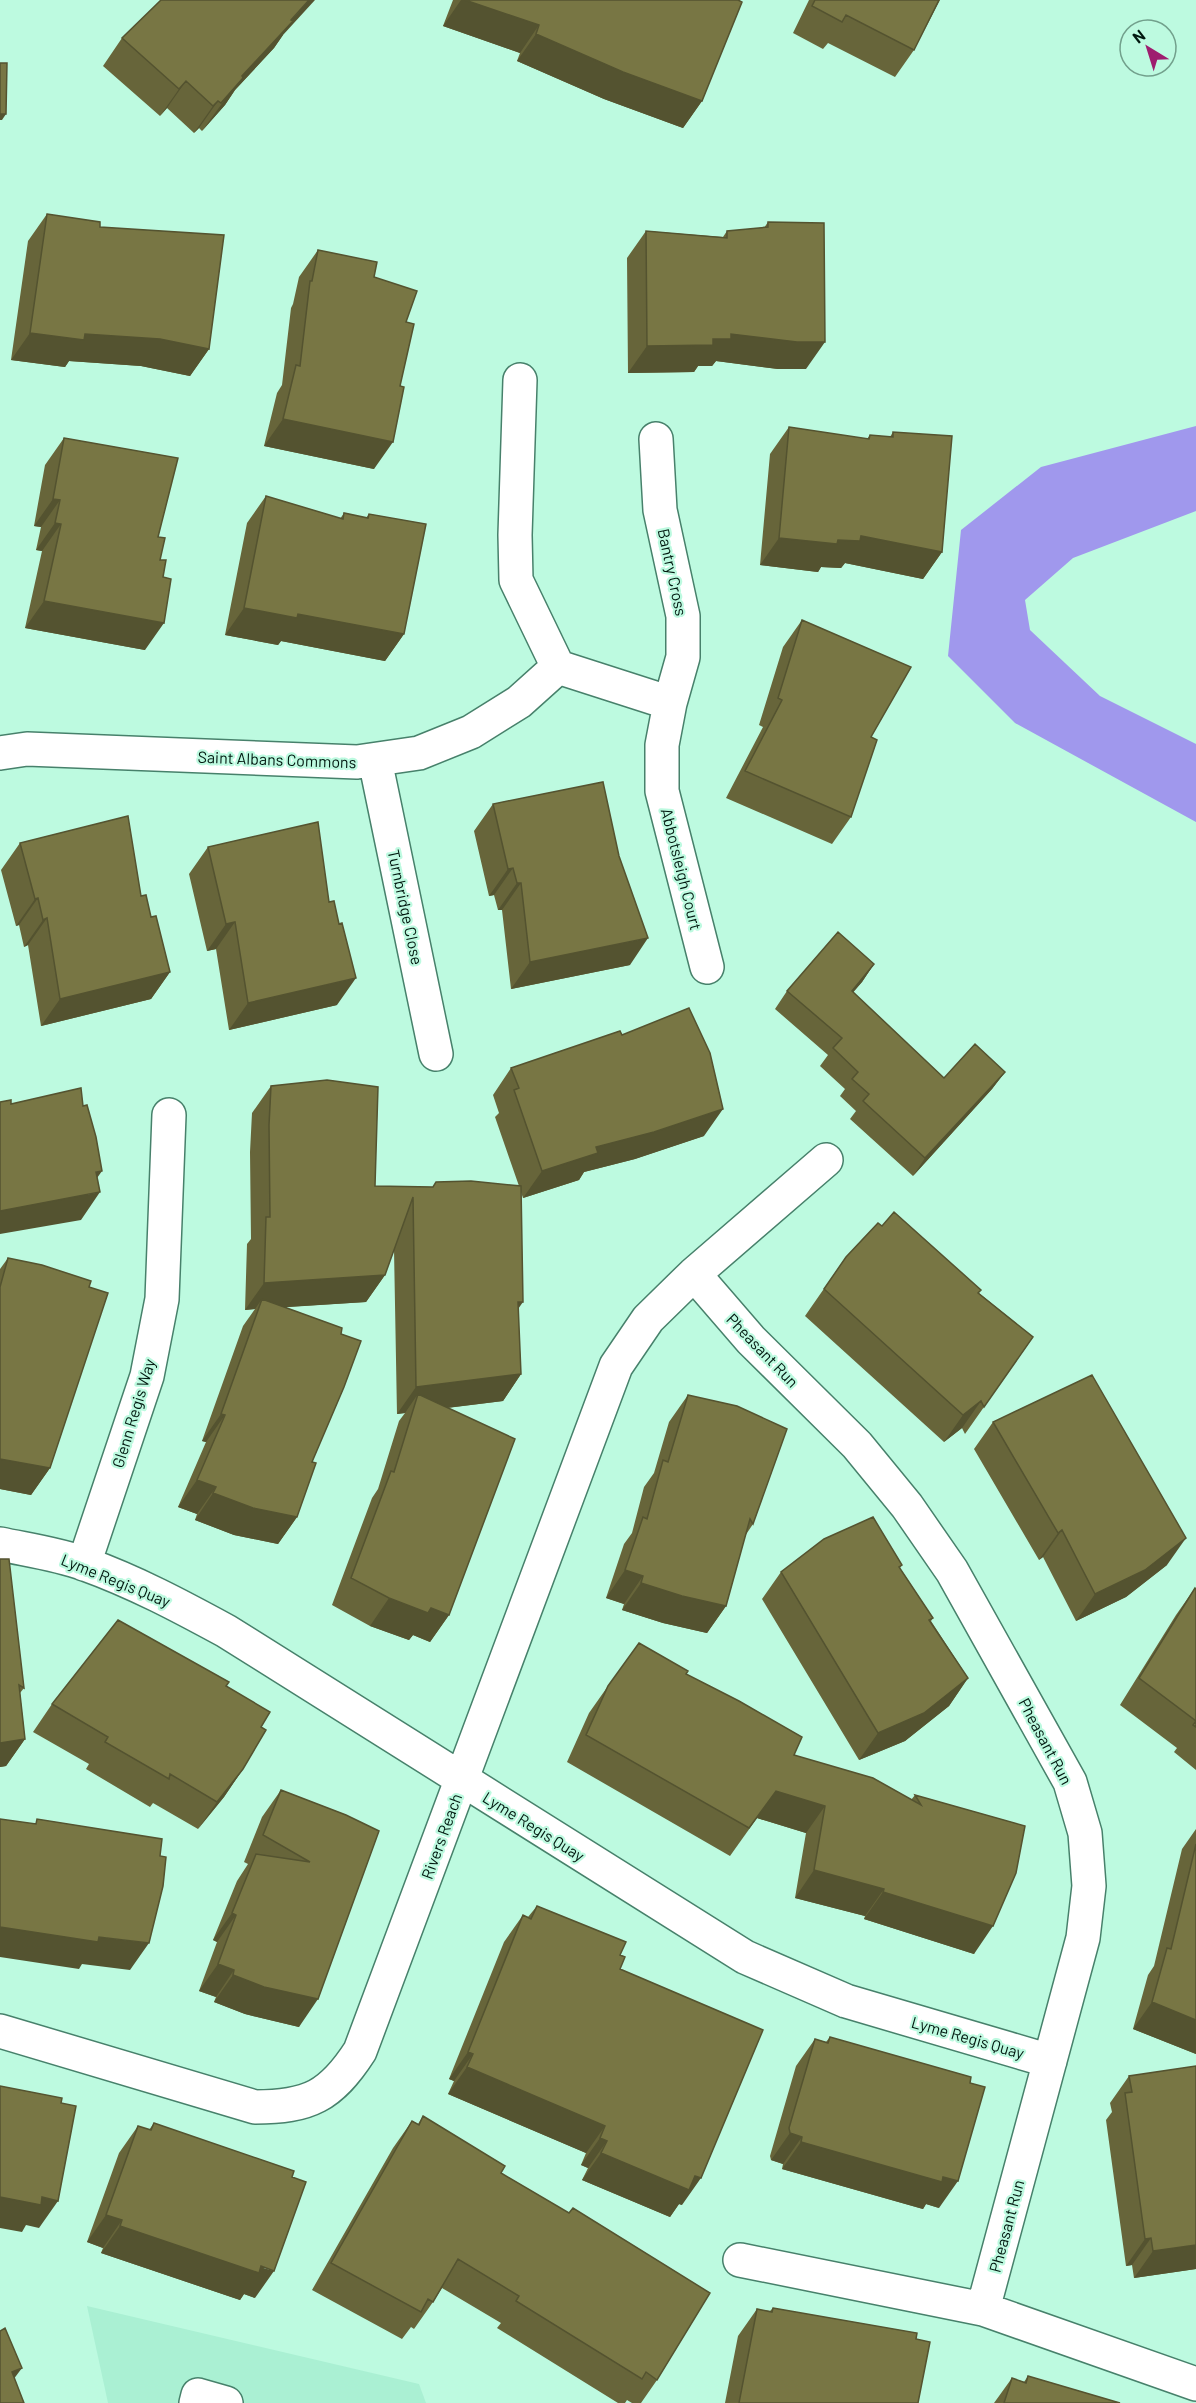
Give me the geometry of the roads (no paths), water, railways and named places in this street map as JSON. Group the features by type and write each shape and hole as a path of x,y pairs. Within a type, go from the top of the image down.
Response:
{"street":[{"path":"520,380 515,536 516,580 558,667 669,703"},
{"name":"Bantry Cross","path":"656,439 660,510 683,616 683,657 669,703"},
{"name":"Saint Albans Commons","path":"0,753 27,749 357,762 375,760 419,753 471,732 519,702 558,667"},
{"name":"Abbotsleigh Court","path":"669,703 662,745 662,791 707,967"},
{"name":"Turnbridge Close","path":"375,760 436,1054"},
{"name":"Glenn Regis Way","path":"84,1564 147,1376 162,1299 169,1115"},
{"name":"Rivers Reach","path":"0,2031 255,2107 285,2107 320,2096 344,2076 360,2051 616,1366 648,1319 694,1274 826,1160"},
{"name":"Pheasant Run","path":"694,1274 751,1340 857,1445 907,1506 952,1571 1070,1782 1085,1833 1089,1886 1083,1938 983,2309"},
{"name":"Lyme Regis Quay","path":"0,1544 52,1554 84,1564 156,1593 226,1631 461,1781 745,1957 846,2001 1050,2061"},
{"path":"740,2260 983,2309 1196,2384"},
{"path":"196,2403 198,2395 226,2403"}]}
